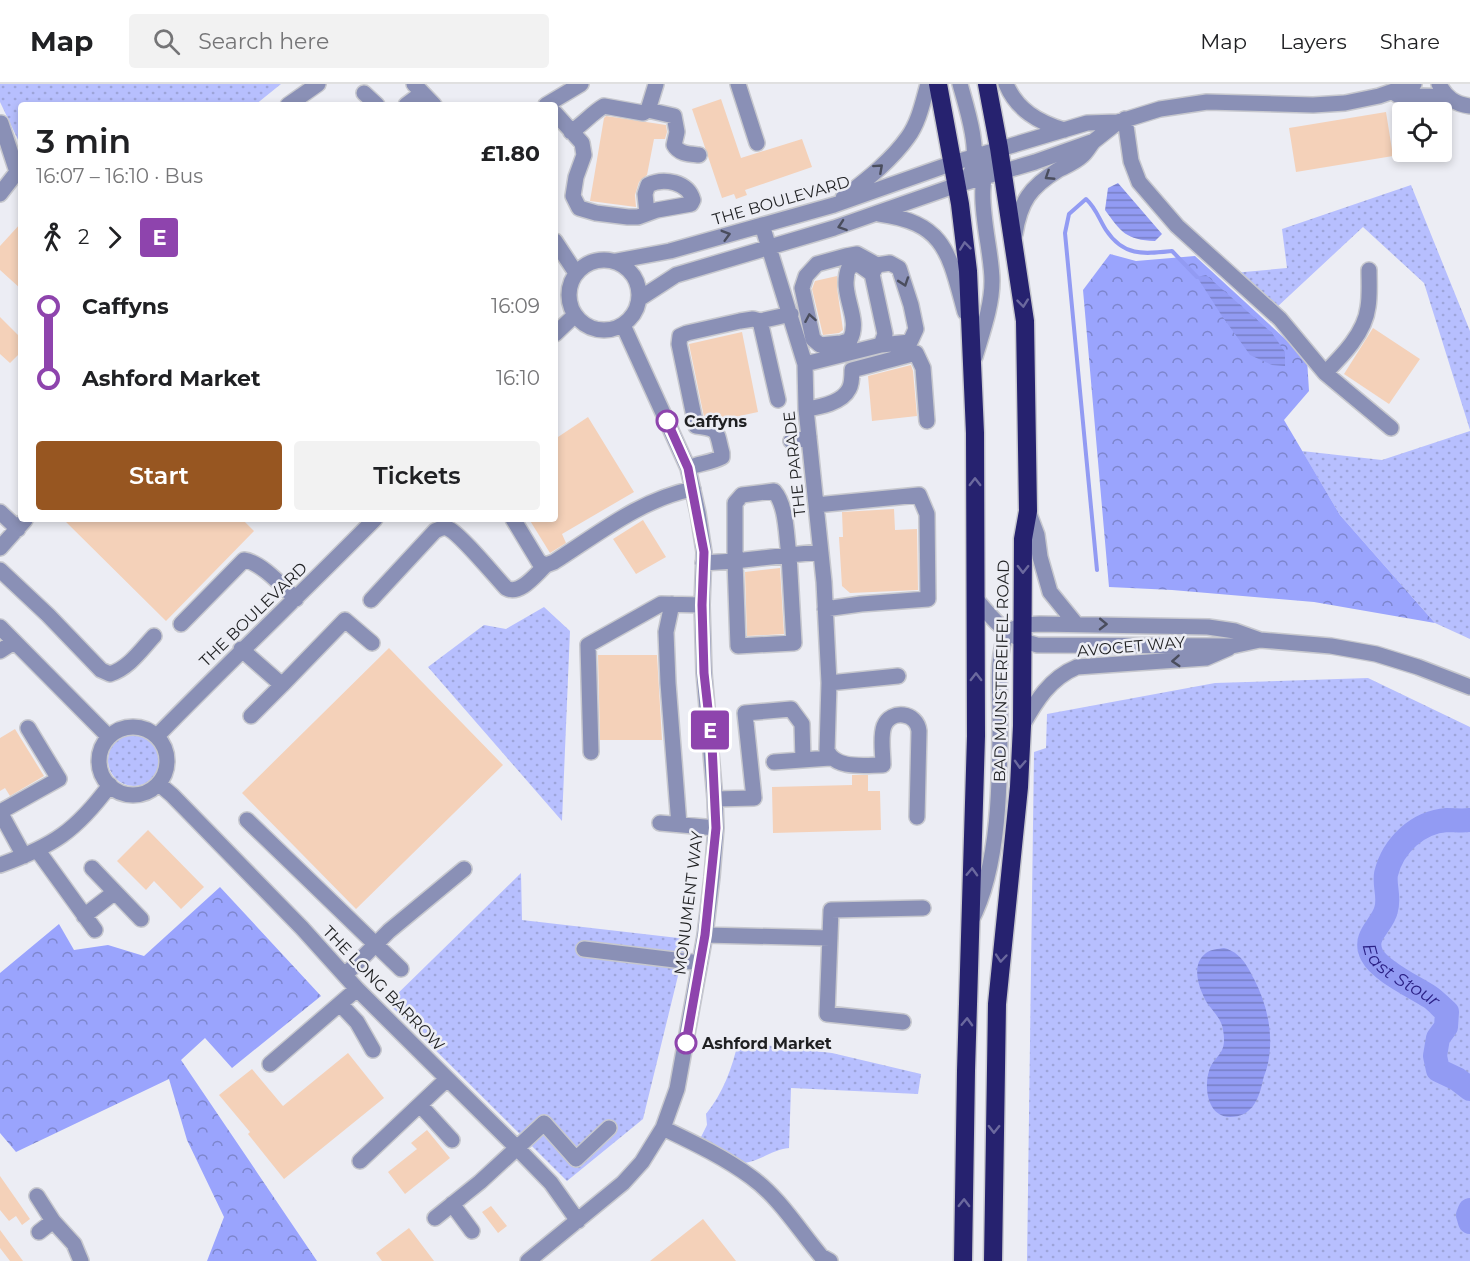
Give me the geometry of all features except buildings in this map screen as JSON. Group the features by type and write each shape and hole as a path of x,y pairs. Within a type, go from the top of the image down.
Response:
{"highway":[{"name":"BAD MUNSTEREIFEL ROAD","path":"938,84 957,185 968,271 973,366 976,736 963,1261"},
{"name":"BAD MUNSTEREIFEL ROAD","path":"987,84 1025,321 1028,511 1023,539 1017,633 1022,726 1012,868 997,1004 993,1261"}],"street":[{"path":"292,102 318,84"},
{"path":"555,102 578,84"},
{"path":"648,110 656,84"},
{"path":"738,84 757,143"},
{"path":"834,205 872,174 908,137 928,84"},
{"path":"957,185 967,177 972,169 974,144 960,84"},
{"path":"1006,84 1011,96 1026,112 1041,123 1064,130"},
{"path":"1379,96 1414,84"},
{"path":"1439,84 1448,97 1462,105 1470,106"},
{"path":"408,102 418,88 431,102"},
{"path":"364,93 374,102"},
{"path":"1013,245 1024,200 1043,179 1082,156 1094,141 1122,120 1160,109 1207,102 1313,105 1379,96 1448,97"},
{"path":"564,131 581,125 595,111 604,106 643,113 648,110 674,116 677,132 674,145 676,150 699,155"},
{"path":"1122,120 1131,160 1139,182 1177,226 1280,320 1325,373 1391,428"},
{"name":"THE BOULEVARD","path":"616,261 670,251 834,205 999,148 1087,123 1122,120"},
{"path":"0,194 17,172 1,123"},
{"path":"564,131 582,143 584,155 576,177 573,196 579,208 596,213 628,217 638,217 647,213"},
{"path":"639,299 676,275 834,228 1094,141"},
{"path":"973,366 986,320 992,283 984,207 984,178 988,164 999,148"},
{"path":"876,214 902,217 923,226 937,237 951,261 972,338"},
{"name":"THE PARADE","path":"762,225 805,364 806,409 825,609 829,754"},
{"path":"558,245 576,273"},
{"path":"805,364 881,345 910,342 916,329 899,268 890,263 875,270 858,264 849,267 846,281 854,332 850,340 820,345 813,339 802,288 806,276 817,264 824,261 857,254 875,270 885,334 881,345"},
{"path":"602,259 616,261 627,267 639,287 636,311 623,325 611,329 595,329 584,324 575,315 570,303 569,291 576,273 590,262 602,259"},
{"path":"1325,373 1342,355 1363,326 1368,310 1369,270"},
{"path":"688,468 699,463 717,460 722,457 722,453 716,432 712,428 696,426 679,344 680,336 740,321 760,321 791,314"},
{"path":"558,331 575,315"},
{"path":"760,321 778,400"},
{"name":"MONUMENT WAY","path":"528,1261 623,1183 642,1162 663,1128 677,1089 705,935 716,828 704,673 702,605 704,552 693,489 688,468 623,325"},
{"path":"806,409 828,405 847,393 851,387 852,370 916,352 923,368 927,421"},
{"path":"791,441 809,437"},
{"path":"371,600 435,531 442,527 455,534 506,588 511,591 518,590 546,565 651,501 671,493 693,489"},
{"path":"774,491 779,497 789,555 794,643 738,646 735,561 735,503 742,495 774,491"},
{"path":"816,505 919,495 927,514 928,599 825,609"},
{"name":"AVOCET WAY","path":"1028,511 1037,535 1040,558 1050,592 1076,624"},
{"path":"0,512 22,525 0,548"},
{"name":"THE BOULEVARD","path":"157,736 372,522"},
{"path":"515,522 539,562 546,565"},
{"path":"703,563 820,552"},
{"path":"181,624 244,560 272,577 296,598"},
{"path":"0,570 101,670 110,674 118,672 129,664 154,636"},
{"path":"970,924 981,903 992,859 1000,741 1002,642 1017,633 992,619 976,599"},
{"path":"591,752 588,645 661,604 702,605"},
{"path":"672,604 666,632 679,825"},
{"path":"251,716 345,620 372,643"},
{"name":"AVOCET WAY","path":"1017,633 1076,624 1209,627 1235,631 1260,640 1331,646 1376,654 1470,687"},
{"path":"0,627 109,737"},
{"name":"AVOCET WAY","path":"1017,633 1045,645 1232,646 1260,640"},
{"path":"0,651 15,642"},
{"name":"AVOCET WAY","path":"1022,726 1044,690 1067,671 1077,667 1206,658 1232,646"},
{"path":"242,649 282,685"},
{"path":"828,682 898,676"},
{"path":"715,799 754,798 745,713 791,709 802,724 803,760"},
{"path":"774,762 803,760 829,754 837,762 883,765 885,724 889,719 902,715 914,718 918,723 919,731 917,817"},
{"path":"128,727 148,730 157,736 164,744 167,754 167,765 159,784 140,794 129,795 119,792 110,785 100,770 99,761 104,744 109,737 117,730 128,727"},
{"path":"28,728 60,779 0,812 95,930"},
{"name":"THE LONG BARROW","path":"159,784 302,928 357,989 551,1183 578,1221"},
{"path":"0,865 51,844 75,826 110,785"},
{"path":"247,820 401,969"},
{"path":"660,823 716,828"},
{"path":"92,868 141,919"},
{"path":"345,975 389,931 464,869"},
{"path":"84,916 115,892"},
{"path":"903,1022 827,1014 831,910 923,908"},
{"path":"705,935 830,938"},
{"path":"584,949 700,963"},
{"path":"270,1064 357,989"},
{"path":"340,1004 357,1022 373,1050"},
{"path":"360,1161 447,1079"},
{"path":"420,1105 452,1140"},
{"path":"435,1218 518,1149 544,1123 576,1159 609,1128"},
{"path":"663,1128 710,1152 753,1178 782,1208 821,1256 830,1261"},
{"path":"37,1196 53,1221 74,1244 81,1261"},
{"path":"452,1204 472,1231"},
{"path":"39,1232 53,1221"}],"shaded area":[{"path":"0,84 281,84 259,102 18,102 18,140 0,102"},
{"path":"1118,183 1162,234 1155,241 1131,237 1115,224 1105,210 1108,188"},
{"path":"1411,185 1470,331 1470,430 1424,283 1363,227 1276,308 1233,273 1287,268 1282,229"},
{"path":"1206,275 1272,333 1285,352 1285,366 1272,365 1250,355 1197,277"},
{"path":"1470,431 1470,639 1435,623 1340,515 1302,451 1382,460"},
{"path":"544,607 570,631 562,821 428,667 484,625 506,629"},
{"path":"1368,678 1470,727 1470,1261 1027,1261 1034,752 1046,748 1047,714 1215,683"},
{"path":"134,734 144,736 152,742 158,750 160,760 158,770 152,778 144,784 134,786 124,784 116,778 110,770 108,760 110,750 116,742 124,736"},
{"path":"521,873 522,920 687,939 643,1119 567,1181 388,1003"},
{"path":"1224,948 1239,956 1246,964 1263,999 1270,1030 1268,1065 1257,1100 1244,1114 1230,1117 1216,1112 1207,1093 1209,1071 1222,1050 1224,1039 1221,1023 1201,991 1197,970 1201,958 1206,953"},
{"path":"738,1042 832,1053 921,1074 918,1094 791,1088 789,1148 744,1163 701,1137 707,1125 706,1114 726,1080"}],"green space":[{"path":"1110,254 1136,261 1195,256 1307,359 1309,391 1284,420 1340,515 1435,623 1314,602 1109,587 1083,290"},
{"path":"220,887 321,996 232,1068 205,1038 181,1060 317,1261 207,1261 224,1217 187,1140 169,1079 16,1152 0,1133 0,973 59,924 74,950 108,945 144,956"}],"waterway":[{"path":"1097,570 1065,233 1069,214 1086,199 1106,230 1120,245 1135,252 1172,251 1197,277"},
{"name":"East Stour","path":"1470,820 1447,820 1426,825 1408,837 1401,845 1389,863 1386,874 1386,910 1369,942 1372,955 1382,967 1430,997 1447,1012 1446,1027 1438,1038 1435,1056 1438,1070 1457,1079 1470,1089"},
{"name":"East Stour","path":"1470,1210 1468,1215 1470,1222"}],"bus line":[{"name":"E","path":"667,421 688,468 704,552 702,605 704,673 712,745 716,828 705,935 686,1043"}],"place":[{"name":"Caffyns","path":"667,421"},
{"name":"Ashford Market","path":"686,1043"}]}
